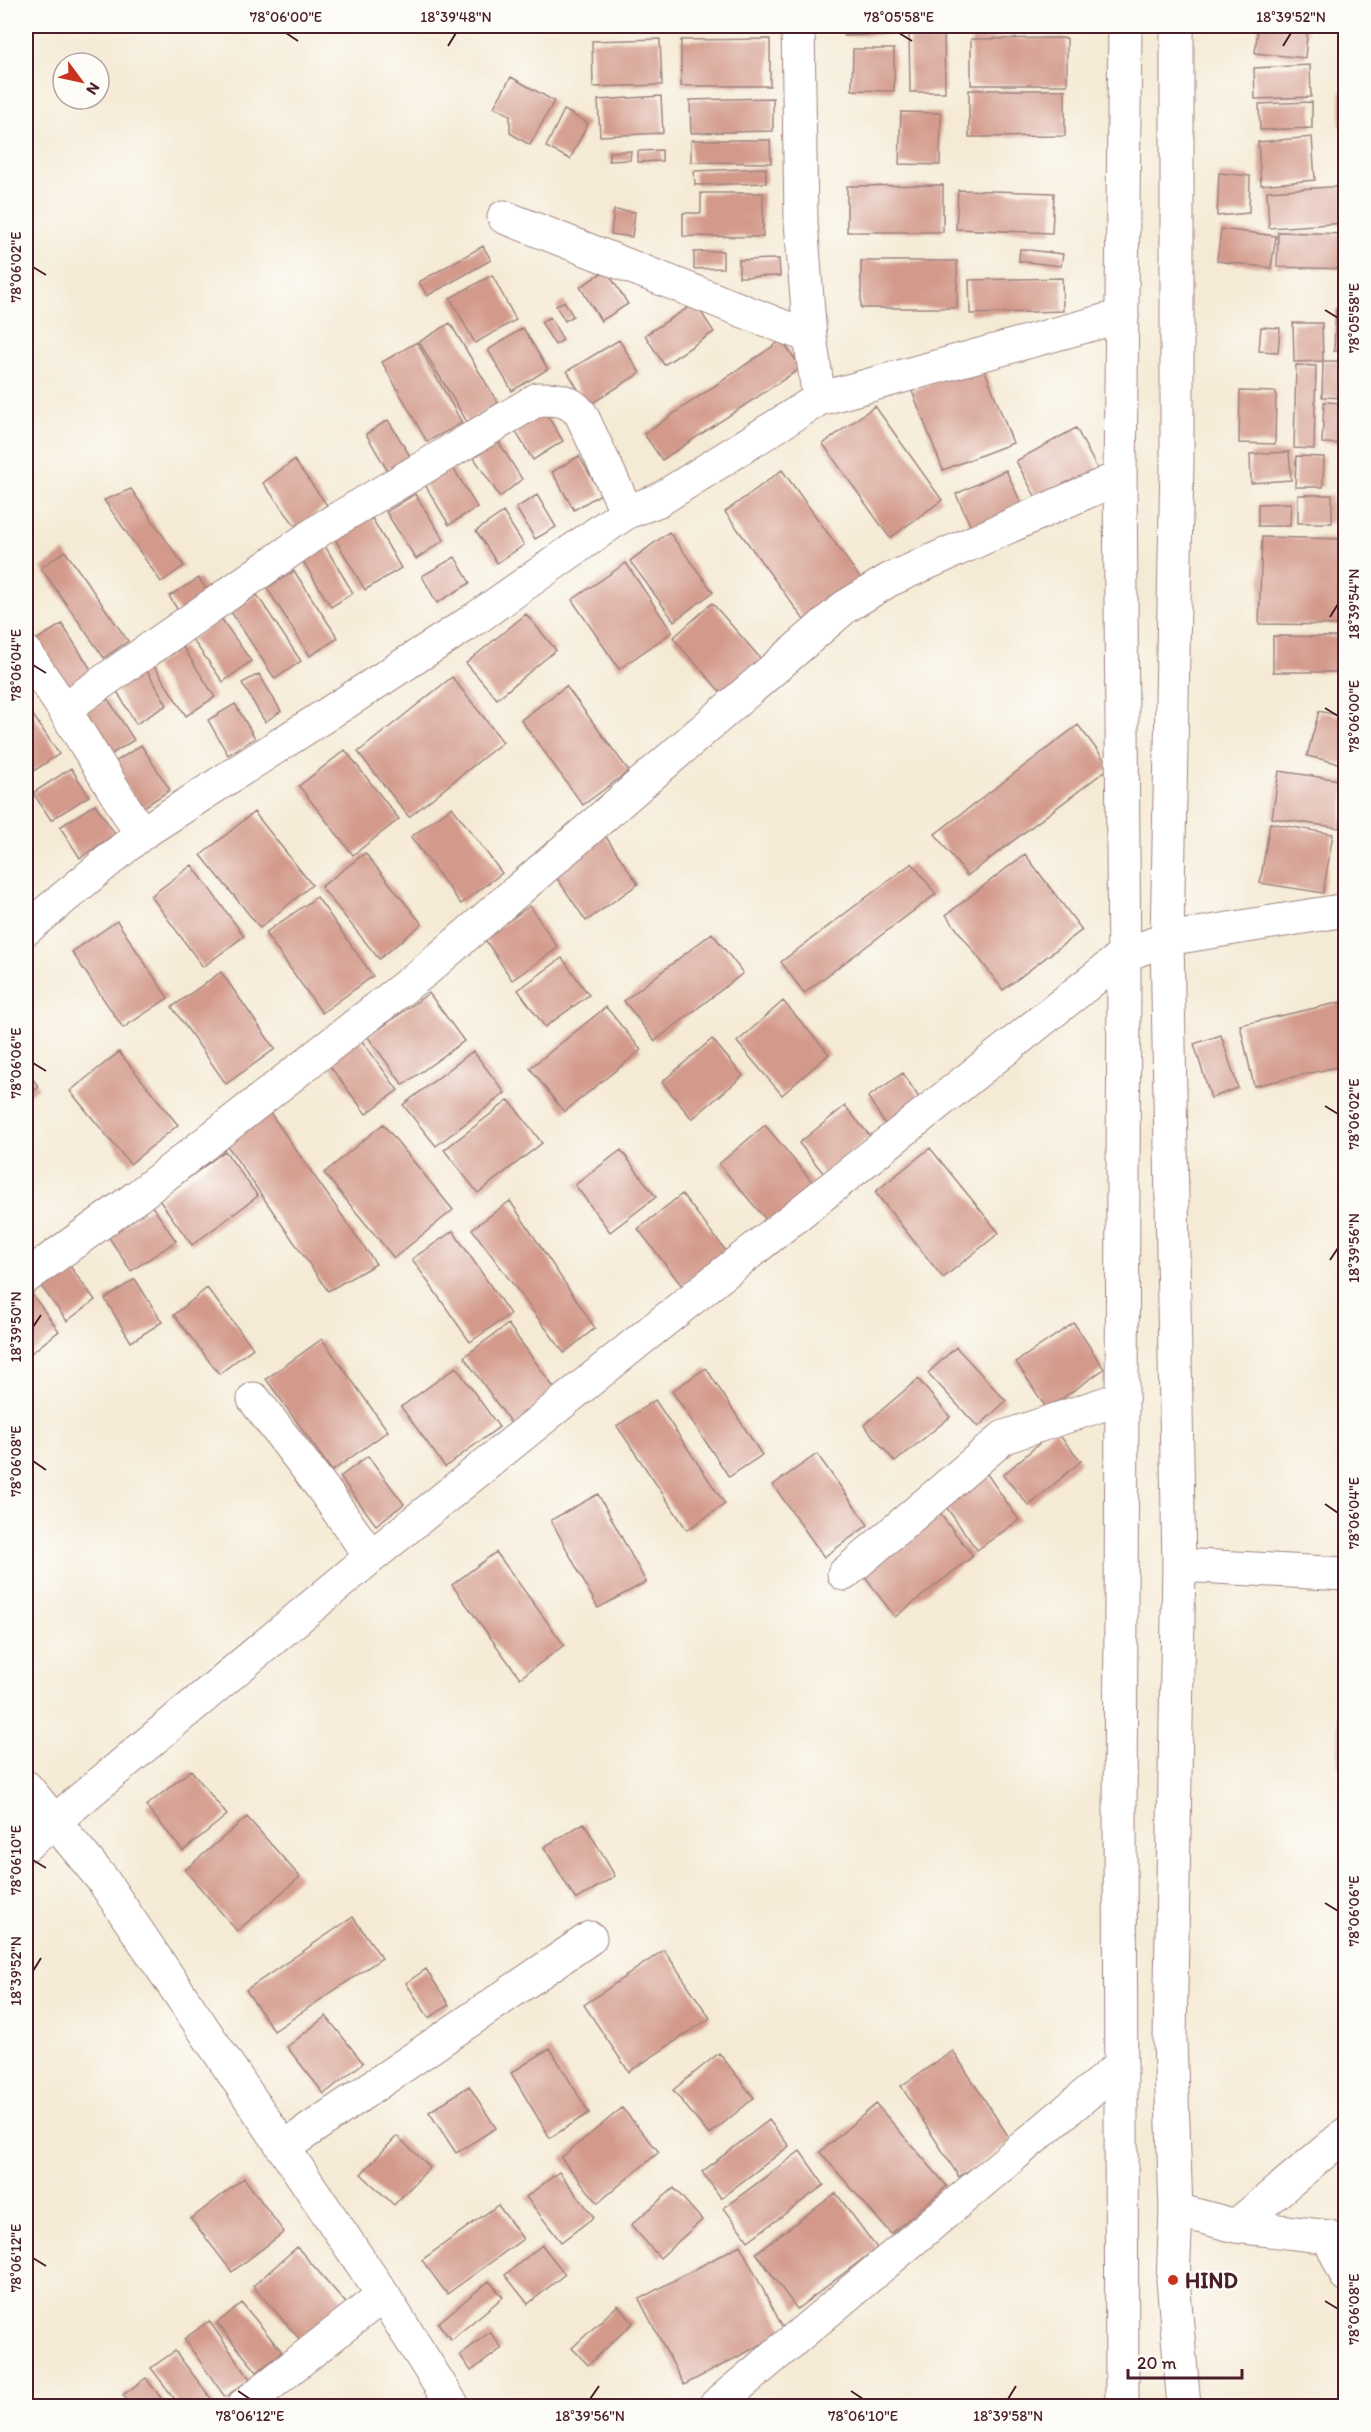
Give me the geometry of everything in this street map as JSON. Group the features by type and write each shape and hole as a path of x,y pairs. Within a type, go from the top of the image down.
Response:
{"street":[{"path":"798,26 801,222 810,337 819,399"},
{"path":"1122,2406 1124,956 1120,477 1125,26"},
{"path":"1177,26 1177,462 1167,939 1179,1565 1170,2040 1176,2210 1173,2280 1184,2406"},
{"path":"504,217 810,337"},
{"path":"26,929 141,834 475,619 627,512 659,500 819,399 1122,316"},
{"path":"64,709 324,527 538,399 557,399 572,403 581,414 627,512"},
{"path":"26,1277 138,1197 426,970 845,607 889,580 1120,477"},
{"path":"29,667 64,709 141,834"},
{"path":"26,1845 371,1557 1124,956 1167,939 1346,910"},
{"path":"844,1574 1004,1437 1122,1398"},
{"path":"254,1399 371,1557"},
{"path":"1179,1565 1346,1574"},
{"path":"26,1787 102,1879 383,2295 453,2406"},
{"path":"283,2148 590,1938"},
{"path":"715,2406 1121,2064"},
{"path":"1236,2226 1346,2134"},
{"path":"1176,2210 1236,2226 1337,2232 1346,2275"},
{"path":"243,2406 383,2295"}],"building":[{"path":"844,26 899,26 899,34 844,36"},
{"path":"909,26 944,26 945,92 910,92"},
{"path":"1258,26 1308,26 1305,58 1255,53"},
{"path":"1067,38 1067,85 971,85 971,39"},
{"path":"660,39 662,85 593,87 592,41"},
{"path":"770,39 770,86 681,86 681,40"},
{"path":"853,49 894,49 894,91 852,90"},
{"path":"1310,65 1311,97 1255,99 1254,68"},
{"path":"511,77 554,101 530,145 510,133 510,115 494,107"},
{"path":"969,90 1065,90 1065,136 969,137"},
{"path":"1341,92 1346,92 1346,128 1340,127"},
{"path":"661,96 663,133 600,136 598,100"},
{"path":"773,98 773,131 691,133 690,100"},
{"path":"1312,102 1312,128 1260,130 1259,104"},
{"path":"564,110 588,123 570,159 546,147"},
{"path":"901,112 941,113 940,165 899,164"},
{"path":"1312,137 1315,180 1261,185 1258,142"},
{"path":"691,140 770,140 771,163 691,162"},
{"path":"662,150 662,161 638,162 638,151"},
{"path":"631,151 630,160 609,161 609,152"},
{"path":"766,168 766,183 695,185 694,171"},
{"path":"1219,173 1250,176 1249,213 1217,216"},
{"path":"943,185 943,232 847,232 847,186"},
{"path":"1346,186 1346,223 1269,228 1267,191"},
{"path":"958,190 1054,193 1052,233 956,229"},
{"path":"701,193 763,193 763,237 683,236 683,213 701,213"},
{"path":"614,210 635,212 632,237 611,234"},
{"path":"1221,229 1276,236 1271,268 1217,261"},
{"path":"1278,232 1346,234 1346,269 1277,267"},
{"path":"483,246 491,260 427,296 419,282"},
{"path":"1020,249 1063,254 1061,266 1019,261"},
{"path":"723,251 723,268 694,269 694,252"},
{"path":"779,259 780,276 739,277 739,260"},
{"path":"861,261 957,261 957,308 861,308"},
{"path":"606,270 628,304 601,321 580,287"},
{"path":"492,275 516,320 475,343 450,298"},
{"path":"1062,278 1063,311 970,314 969,280"},
{"path":"564,301 573,316 565,321 556,306"},
{"path":"695,303 714,332 664,365 645,335"},
{"path":"1336,309 1346,309 1346,351 1334,351"},
{"path":"550,317 563,340 555,345 541,322"},
{"path":"450,323 498,403 467,422 419,342"},
{"path":"1293,323 1322,323 1323,361 1294,362"},
{"path":"1261,327 1280,328 1278,352 1259,351"},
{"path":"523,328 548,369 512,391 488,350"},
{"path":"619,340 640,373 588,406 567,371"},
{"path":"782,340 801,368 662,460 644,434"},
{"path":"417,342 462,423 427,442 382,362"},
{"path":"1323,361 1346,361 1346,398 1322,397"},
{"path":"982,363 1013,443 943,470 912,391"},
{"path":"1296,365 1316,366 1314,449 1294,448"},
{"path":"1240,391 1276,392 1275,444 1239,443"},
{"path":"1324,402 1346,403 1346,444 1322,443"},
{"path":"875,406 942,500 890,538 823,444"},
{"path":"544,410 563,441 533,460 514,429"},
{"path":"388,420 410,456 387,470 366,434"},
{"path":"1076,428 1099,472 1040,505 1016,461"},
{"path":"498,441 522,479 500,497 474,458"},
{"path":"1289,452 1291,480 1251,483 1250,454"},
{"path":"579,456 601,494 574,510 552,472"},
{"path":"1296,456 1324,457 1323,487 1295,487"},
{"path":"294,460 327,505 297,528 263,483"},
{"path":"452,466 477,507 449,525 424,483"},
{"path":"782,470 861,579 804,620 725,512"},
{"path":"1006,470 1025,512 975,536 956,494"},
{"path":"131,489 184,566 161,582 104,500"},
{"path":"415,494 444,540 416,559 386,512"},
{"path":"537,495 556,527 535,539 516,508"},
{"path":"1298,495 1332,495 1332,523 1298,523"},
{"path":"1291,503 1290,526 1258,526 1258,504"},
{"path":"503,512 524,545 497,563 476,531"},
{"path":"372,518 401,568 365,590 335,539"},
{"path":"669,532 713,592 674,621 630,561"},
{"path":"1262,537 1345,539 1343,625 1259,624"},
{"path":"325,546 353,593 331,607 302,560"},
{"path":"65,551 128,641 104,658 41,568"},
{"path":"455,557 470,583 437,603 422,576"},
{"path":"626,563 672,632 619,669 572,600"},
{"path":"294,571 338,638 310,656 267,588"},
{"path":"199,578 209,594 179,612 169,596"},
{"path":"257,595 301,661 275,679 231,612"},
{"path":"712,603 769,668 730,703 673,638"},
{"path":"526,614 556,650 497,699 466,663"},
{"path":"221,618 251,661 223,682 192,639"},
{"path":"62,624 95,676 69,691 36,640"},
{"path":"1273,636 1346,637 1346,672 1273,672"},
{"path":"183,647 215,697 186,716 154,666"},
{"path":"146,669 167,705 136,724 115,688"},
{"path":"259,674 281,711 265,722 242,683"},
{"path":"452,677 503,742 409,817 358,752"},
{"path":"566,686 629,771 583,805 521,720"},
{"path":"108,699 134,740 110,755 84,713"},
{"path":"235,704 255,738 228,755 208,720"},
{"path":"26,707 59,754 26,776"},
{"path":"1319,711 1346,717 1346,765 1307,756"},
{"path":"1078,725 1110,767 967,876 935,834"},
{"path":"141,745 170,790 141,809 112,764"},
{"path":"345,750 399,819 353,855 299,786"},
{"path":"71,768 89,796 51,820 33,793"},
{"path":"1279,771 1346,781 1340,828 1272,818"},
{"path":"95,804 115,834 80,858 60,827"},
{"path":"452,807 502,873 461,904 411,837"},
{"path":"254,812 312,885 260,928 201,855"},
{"path":"1270,823 1333,834 1323,893 1260,883"},
{"path":"604,834 638,884 586,921 552,871"},
{"path":"365,853 422,924 379,959 321,887"},
{"path":"1025,854 1082,930 1003,990 946,915"},
{"path":"912,863 936,894 804,993 781,962"},
{"path":"192,865 244,936 203,967 151,896"},
{"path":"317,897 373,976 322,1013 265,933"},
{"path":"530,906 558,948 512,980 484,938"},
{"path":"117,921 168,998 123,1028 72,952"},
{"path":"712,933 743,973 655,1041 624,1001"},
{"path":"562,958 589,995 545,1027 518,990"},
{"path":"221,972 275,1049 226,1084 172,1007"},
{"path":"429,993 464,1041 403,1085 368,1037"},
{"path":"783,1001 829,1054 782,1095 737,1042"},
{"path":"1346,1001 1346,1065 1254,1086 1240,1025"},
{"path":"606,1007 641,1050 564,1112 530,1068"},
{"path":"1221,1035 1238,1088 1211,1098 1194,1044"},
{"path":"359,1037 398,1090 366,1114 326,1061"},
{"path":"712,1039 743,1076 692,1119 662,1082"},
{"path":"473,1051 505,1093 436,1146 403,1105"},
{"path":"119,1052 178,1125 130,1164 70,1091"},
{"path":"26,1070 39,1087 26,1097"},
{"path":"903,1073 925,1107 889,1131 868,1097"},
{"path":"509,1100 542,1143 478,1193 444,1150"},
{"path":"845,1106 870,1136 824,1174 799,1143"},
{"path":"266,1107 376,1264 328,1291 224,1141"},
{"path":"383,1124 453,1210 394,1258 324,1173"},
{"path":"765,1125 818,1189 773,1228 719,1164"},
{"path":"930,1148 999,1233 943,1278 875,1192"},
{"path":"621,1150 656,1197 610,1232 575,1185"},
{"path":"225,1151 258,1196 192,1245 159,1200"},
{"path":"682,1194 726,1251 682,1286 638,1229"},
{"path":"510,1201 595,1328 564,1353 472,1229"},
{"path":"152,1206 176,1241 131,1271 108,1236"},
{"path":"453,1231 510,1314 470,1342 412,1259"},
{"path":"66,1261 95,1300 67,1321 38,1282"},
{"path":"135,1279 162,1322 131,1342 105,1299"},
{"path":"26,1286 59,1331 26,1357"},
{"path":"207,1288 253,1348 219,1374 174,1315"},
{"path":"1074,1323 1104,1369 1047,1409 1016,1362"},
{"path":"508,1324 560,1396 515,1429 464,1357"},
{"path":"322,1339 388,1431 332,1471 266,1379"},
{"path":"956,1347 1006,1401 978,1427 928,1373"},
{"path":"456,1367 499,1427 445,1467 401,1407"},
{"path":"706,1368 762,1455 729,1477 672,1391"},
{"path":"918,1379 950,1417 895,1462 864,1425"},
{"path":"655,1400 725,1504 687,1530 617,1426"},
{"path":"1055,1430 1081,1461 1029,1506 1003,1475"},
{"path":"817,1454 868,1525 824,1557 773,1485"},
{"path":"368,1456 404,1504 376,1525 340,1477"},
{"path":"987,1474 1019,1520 977,1550 944,1504"},
{"path":"598,1494 646,1582 598,1608 551,1520"},
{"path":"937,1510 973,1556 895,1617 860,1571"},
{"path":"496,1552 564,1645 520,1678 452,1585"},
{"path":"1341,1641 1346,1641 1346,1767 1338,1767"},
{"path":"191,1770 227,1815 183,1851 146,1806"},
{"path":"247,1817 300,1877 237,1931 185,1870"},
{"path":"584,1823 615,1876 576,1900 544,1847"},
{"path":"353,1917 382,1958 274,2031 246,1990"},
{"path":"664,1950 710,2018 629,2072 584,2005"},
{"path":"426,1969 449,2005 429,2018 406,1983"},
{"path":"326,2016 363,2063 324,2094 287,2047"},
{"path":"550,2048 589,2113 550,2138 511,2073"},
{"path":"953,2051 1012,2142 959,2177 901,2086"},
{"path":"719,2053 754,2098 709,2135 673,2090"},
{"path":"469,2086 496,2128 456,2153 429,2112"},
{"path":"876,2104 947,2186 891,2234 820,2152"},
{"path":"622,2108 659,2152 598,2203 561,2158"},
{"path":"769,2120 789,2146 721,2198 702,2172"},
{"path":"397,2136 430,2167 394,2205 361,2174"},
{"path":"800,2151 824,2185 748,2241 724,2208"},
{"path":"559,2172 594,2217 561,2242 526,2197"},
{"path":"244,2178 284,2232 232,2272 191,2219"},
{"path":"674,2188 702,2220 660,2258 631,2225"},
{"path":"836,2193 877,2248 797,2309 756,2253"},
{"path":"498,2205 523,2239 447,2294 422,2260"},
{"path":"542,2245 565,2274 528,2304 505,2275"},
{"path":"740,2245 785,2332 684,2385 639,2299"},
{"path":"297,2247 346,2303 302,2342 253,2286"},
{"path":"489,2281 503,2297 451,2340 438,2323"},
{"path":"242,2303 282,2352 257,2372 217,2323"},
{"path":"618,2305 633,2323 588,2365 572,2348"},
{"path":"209,2321 250,2379 225,2397 184,2339"},
{"path":"490,2332 502,2348 471,2371 460,2355"},
{"path":"175,2351 217,2406 180,2406 151,2368"},
{"path":"146,2378 167,2406 131,2406 123,2395"}],"place":[{"name":"HIND","path":"1173,2280"}]}
